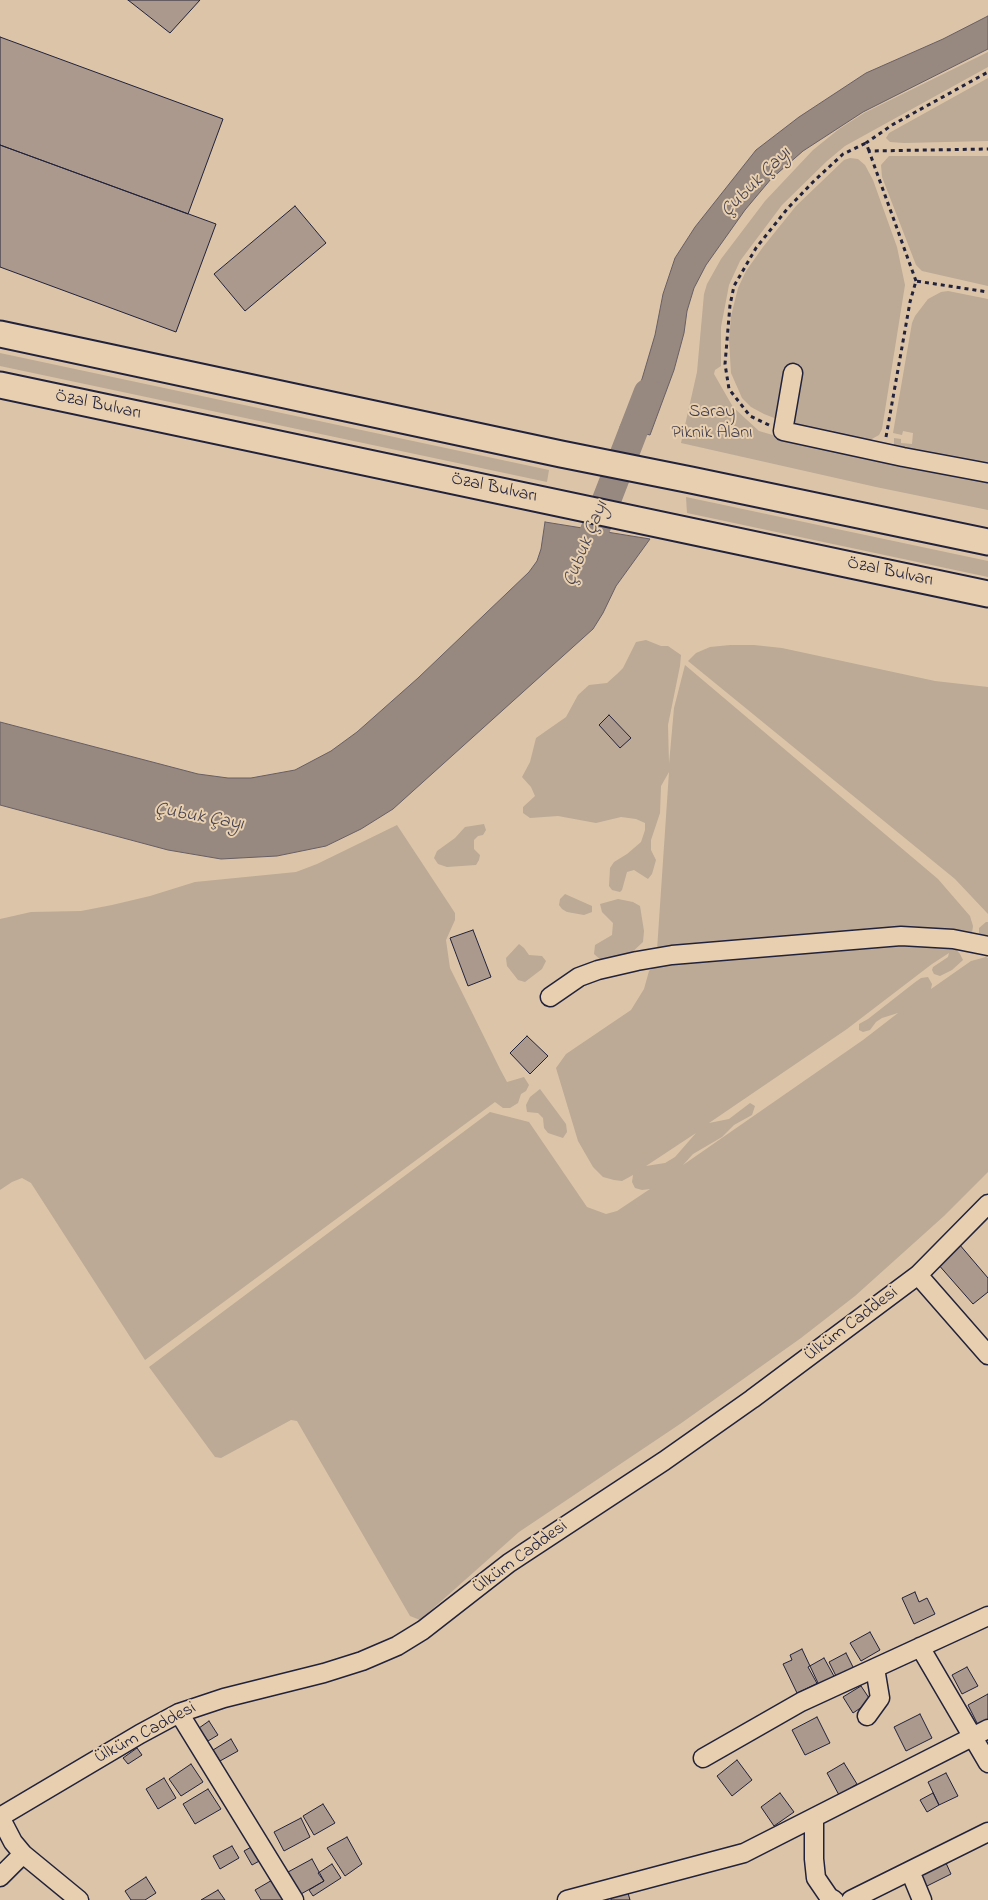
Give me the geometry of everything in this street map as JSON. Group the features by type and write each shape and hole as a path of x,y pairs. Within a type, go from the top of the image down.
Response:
{"highway":[{"path":"0,334 561,454 988,542"},
{"name":"Özal Bulvarı","path":"0,385 988,594"}],"street":[{"path":"793,373 783,431 885,454 988,473"},
{"path":"550,996 579,977 598,970 636,961 672,956 902,936 953,939 988,946"},
{"name":"Ülküm Caddesi","path":"0,1817 180,1713 224,1698 324,1673 362,1661 397,1646 423,1630 509,1562 664,1461 752,1399 918,1275 988,1204"},
{"path":"918,1275 988,1355"},
{"path":"703,1758 801,1702 988,1616"},
{"path":"920,1647 980,1733 988,1762"},
{"path":"867,1716 880,1698 875,1668"},
{"path":"180,1713 294,1900"},
{"path":"567,1900 744,1853 980,1733"},
{"path":"0,1817 23,1854 79,1900"},
{"path":"814,1819 816,1878 829,1897 834,1900"},
{"path":"851,1900 988,1832"},
{"path":"0,1876 23,1854"},
{"path":"910,1871 922,1900"}],"path":[{"path":"783,431 750,416 728,389 725,364 730,305 734,286 756,248 788,208 844,154 988,72"},
{"path":"866,143 916,281 910,302 886,433 885,454"},
{"path":"870,151 988,149"},
{"path":"916,281 988,292"}],"green space":[{"name":"Saray Piknik Alanı","path":"988,52 988,67 845,146 782,205 740,261 729,285 721,327 721,366 715,370 714,374 733,407 759,431 783,438 988,478 988,510 681,443 697,372 704,294 707,284 721,259 765,201 813,150 839,129 864,113"},
{"path":"988,78 988,141 904,143 890,142 886,138 889,133"},
{"path":"889,156 988,156 988,286 922,271 916,265 882,177 881,165"},
{"path":"850,158 858,159 865,165 873,180 897,247 905,285 882,429 879,435 870,440 782,421 764,414 751,407 742,398 731,373 729,340 731,316 738,288 746,271 796,206 844,160"},
{"path":"948,291 988,299 988,467 897,448 894,445 894,438 901,439 901,443 912,444 913,433 903,431 902,435 893,433 912,323 928,299 941,292"},
{"path":"0,353 549,470 547,482 0,366"},
{"path":"686,497 988,561 988,577 687,513"},
{"path":"646,640 661,646 668,646 681,655 668,725 669,764 674,708 685,665 938,879 970,916 973,926 972,933 963,936 933,931 876,929 657,950 669,772 661,786 660,813 651,840 651,850 656,860 652,874 648,879 634,870 627,872 620,892 612,890 609,886 610,868 614,862 641,842 645,823 636,819 621,817 596,823 558,816 530,818 523,813 523,807 535,796 531,787 522,777 530,762 536,738 566,717 578,695 589,685 607,683 623,668 636,642"},
{"path":"730,645 782,648 935,681 988,687 988,914 955,879 688,661 696,653 710,647"},
{"path":"484,824 486,830 483,835 478,836 474,840 474,849 480,855 476,865 447,867 438,864 434,858 437,851 455,838 465,827"},
{"path":"397,825 455,913 455,920 446,940 450,968 500,1069 507,1082 524,1077 529,1085 526,1091 521,1094 518,1103 510,1108 503,1108 495,1102 145,1360 31,1183 22,1178 0,1190 0,919 31,912 81,911 150,896 195,882 296,872 317,864"},
{"path":"565,894 592,906 592,912 584,915 567,912 562,909 559,905 560,899"},
{"path":"618,899 633,902 640,906 644,931 643,942 629,955 602,961 594,954 595,945 612,935 613,923 602,912 600,904"},
{"path":"988,922 988,939 979,933 979,928"},
{"path":"907,941 953,946 963,960 952,970 940,976 934,974 933,967 948,957 949,953 847,1029 709,1123 729,1119 750,1103 755,1106 752,1115 734,1125 722,1137 693,1154 683,1165 863,1040 898,1013 882,1018 870,1030 863,1032 859,1030 859,1024 921,978 928,977 932,984 931,989 971,961 988,958 988,1172 944,1216 855,1296 801,1338 680,1424 519,1532 420,1620 410,1616 297,1421 291,1420 221,1458 215,1457 149,1367 490,1112 529,1122 587,1207 606,1214 617,1211 650,1189 642,1190 635,1188 632,1182 633,1175 622,1181 614,1180 603,1177 593,1167 578,1141 556,1068 566,1054 631,1010 644,989 649,971 656,965","holes":["696,1133 675,1157 665,1163 646,1166"]},
{"path":"519,944 529,955 542,956 546,961 542,969 525,982 518,980 507,966 506,958"},
{"path":"540,1089 566,1124 567,1132 563,1138 548,1133 544,1128 543,1118 538,1113 527,1112 526,1105 530,1097"}],"water":[{"path":"988,16 988,49 863,112 803,151 771,179 745,210 706,265 694,288 674,370 650,435 620,427 642,379 655,335 663,294 675,258 695,227 756,150 799,117 866,73 943,39"},
{"path":"545,522 650,539 616,586 593,629 393,809 361,829 326,846 277,856 221,859 168,850 0,805 0,722 198,774 228,778 251,778 295,770 331,751 357,732 418,678 529,572 537,561 541,549"}],"building":[{"path":"128,0 200,0 170,33"},
{"path":"0,37 223,119 188,214 0,145"},
{"path":"0,145 216,224 176,332 0,267"},
{"path":"295,206 326,243 245,311 214,274"},
{"path":"609,715 631,738 620,748 599,725"},
{"path":"473,930 491,977 468,986 450,938"},
{"path":"527,1036 548,1056 530,1074 510,1053"},
{"path":"959,1244 988,1278 988,1292 973,1304 937,1263"},
{"path":"915,1592 919,1602 927,1598 935,1614 914,1624 902,1598"},
{"path":"870,1632 880,1650 861,1661 850,1643"},
{"path":"802,1649 818,1683 797,1693 783,1664 792,1660 790,1655"},
{"path":"846,1653 855,1671 838,1680 829,1662"},
{"path":"824,1658 835,1678 819,1687 808,1667"},
{"path":"967,1667 978,1686 962,1694 952,1675"},
{"path":"861,1686 871,1701 853,1713 843,1697"},
{"path":"988,1694 988,1720 978,1725 968,1705"},
{"path":"920,1714 932,1738 906,1751 894,1727"},
{"path":"817,1717 830,1743 805,1755 792,1730"},
{"path":"209,1721 218,1735 208,1741 199,1728"},
{"path":"231,1739 238,1751 220,1761 213,1750"},
{"path":"137,1748 142,1755 128,1764 123,1758"},
{"path":"737,1760 752,1780 732,1796 717,1776"},
{"path":"844,1763 857,1784 839,1795 827,1773"},
{"path":"191,1764 203,1782 181,1796 169,1779"},
{"path":"946,1773 958,1796 939,1805 928,1782"},
{"path":"164,1778 176,1798 158,1809 146,1789"},
{"path":"208,1789 221,1809 195,1824 183,1804"},
{"path":"780,1793 794,1812 774,1826 761,1807"},
{"path":"933,1793 939,1805 927,1812 920,1800"},
{"path":"323,1804 335,1823 314,1835 303,1816"},
{"path":"301,1818 310,1837 284,1851 274,1832"},
{"path":"347,1837 362,1864 345,1876 327,1848"},
{"path":"255,1845 263,1859 252,1865 244,1851"},
{"path":"232,1846 239,1858 220,1869 213,1856"},
{"path":"312,1859 324,1881 301,1894 288,1872"},
{"path":"946,1863 951,1874 923,1888 918,1877"},
{"path":"332,1864 341,1878 313,1896 309,1890 324,1881 318,1873"},
{"path":"146,1877 156,1893 145,1900 131,1900 125,1891"},
{"path":"274,1879 286,1900 261,1900 255,1890"},
{"path":"218,1890 225,1900 201,1900"},
{"path":"628,1893 630,1900 611,1900 611,1896"}],"waterway":[{"name":"Çubuk Çayı","path":"581,566 648,393"}]}
